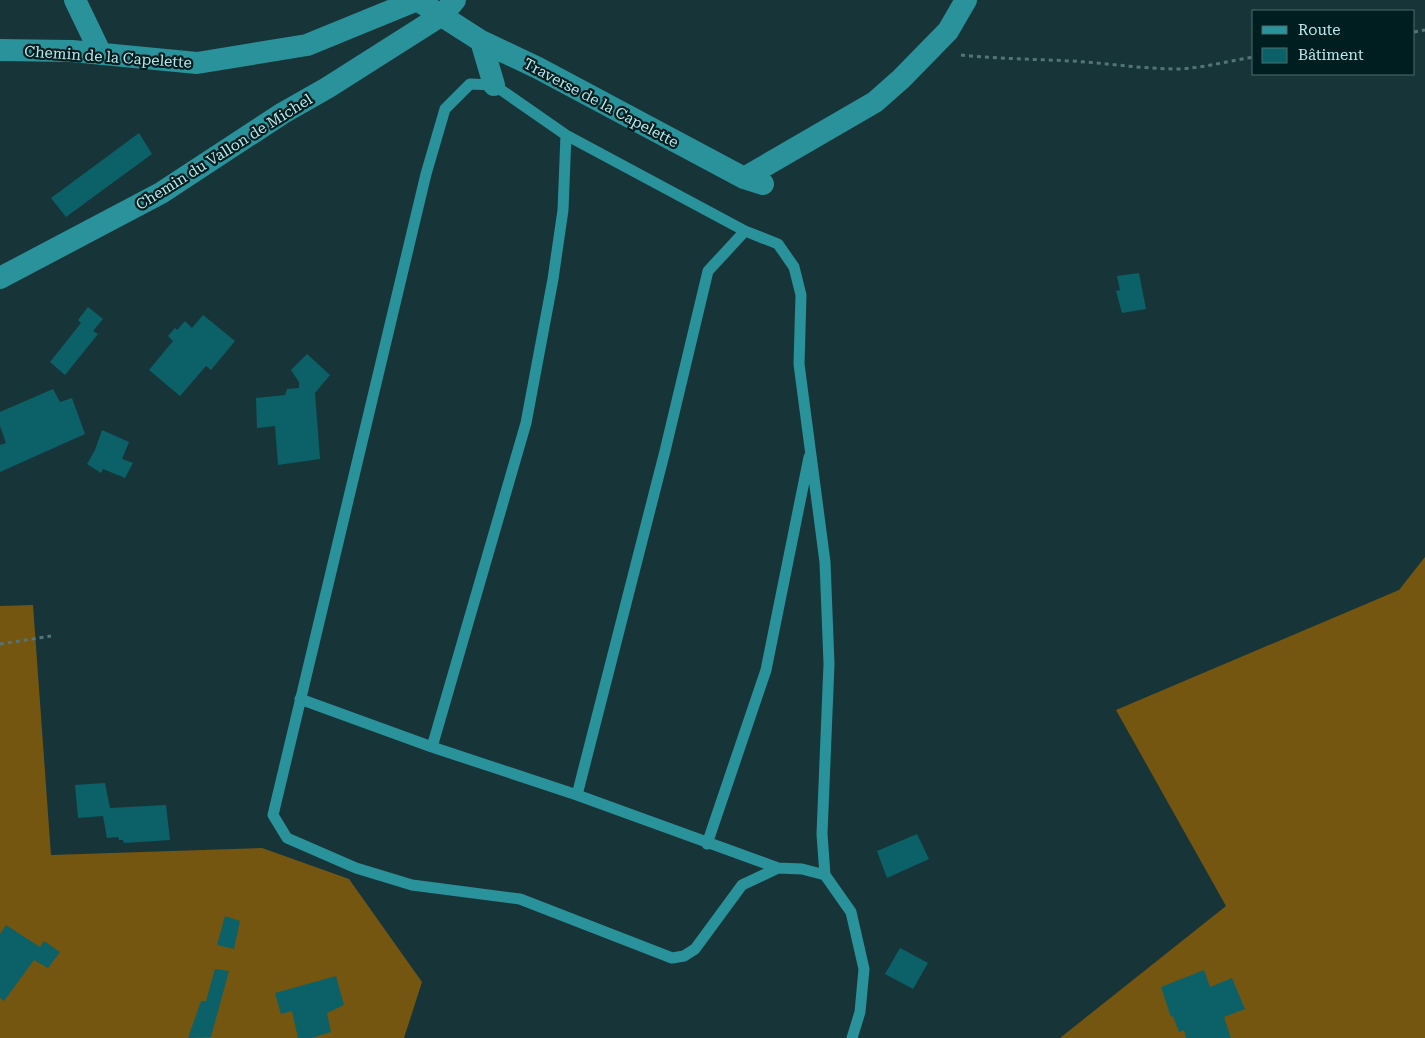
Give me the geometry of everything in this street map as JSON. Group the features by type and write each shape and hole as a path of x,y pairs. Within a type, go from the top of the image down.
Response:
{"street":[{"path":"75,0 101,54"},
{"name":"Chemin de la Capelette","path":"0,50 72,51 197,63 307,45 417,0 449,8"},
{"path":"928,52 948,31 966,0"},
{"name":"Traverse de la Capelette","path":"449,8 481,41 538,68 754,181 875,102 928,52"},
{"name":"Chemin du Vallon de Michel","path":"0,278 161,193 283,113 328,88 449,8"},
{"path":"481,41 494,85"}],"lane":[{"path":"778,868 742,884 695,949 684,956 672,958 520,899 412,885 356,868 287,838 272,815 426,174 445,109 470,84 494,85 566,135 745,231 778,244 794,268 801,294 799,364 825,562 829,664 822,834 825,875 851,912 864,969 860,1012 852,1038"},
{"path":"432,747 526,423 553,279 563,210 566,135"},
{"path":"577,795 665,451 708,271 745,231"},
{"path":"707,844 766,670 811,448"},
{"path":"300,699 432,747 577,795 707,844 778,868 802,869 825,875"}],"path":[{"path":"928,52 1010,60 1072,61 1127,67 1179,69 1217,65 1252,57"},
{"path":"0,644 51,636"}],"shaded area":[{"path":"1425,557 1425,1038 1060,1038 1226,906 1116,710 1399,590"},
{"path":"33,605 51,855 262,848 349,879 422,982 404,1038 0,1038 0,606"}],"building":[{"path":"139,133 152,154 66,217 51,198"},
{"path":"1139,273 1146,309 1122,313 1116,291 1120,290 1117,276"},
{"path":"88,307 103,319 93,331 98,334 65,375 50,362 81,323 78,320"},
{"path":"203,315 235,341 211,370 206,366 180,396 149,370 173,341 168,336 175,328 177,330 185,321 192,328"},
{"path":"307,354 330,375 315,393 320,459 278,465 275,426 257,428 256,398 285,395 287,389 299,388 299,382 291,370"},
{"path":"53,389 60,402 72,398 85,434 0,472 0,445 6,443 0,426 0,412"},
{"path":"102,430 129,442 122,459 133,463 125,478 103,469 101,473 87,464 95,450"},
{"path":"105,783 110,808 166,805 170,840 124,843 118,837 107,838 103,816 78,818 75,785"},
{"path":"917,834 929,859 887,878 877,851"},
{"path":"225,916 240,921 234,949 217,945"},
{"path":"6,925 40,947 44,941 60,952 48,968 34,960 4,1001 0,998 0,934"},
{"path":"900,948 928,963 913,989 885,974"},
{"path":"215,969 229,971 211,1037 188,1038 201,1001 206,1001"},
{"path":"1204,970 1210,987 1232,978 1245,1009 1224,1017 1231,1038 1186,1038 1184,1030 1179,1032 1173,1016 1171,1017 1161,987"},
{"path":"336,976 344,1005 327,1013 331,1032 311,1038 298,1038 292,1011 281,1014 275,993"}]}
